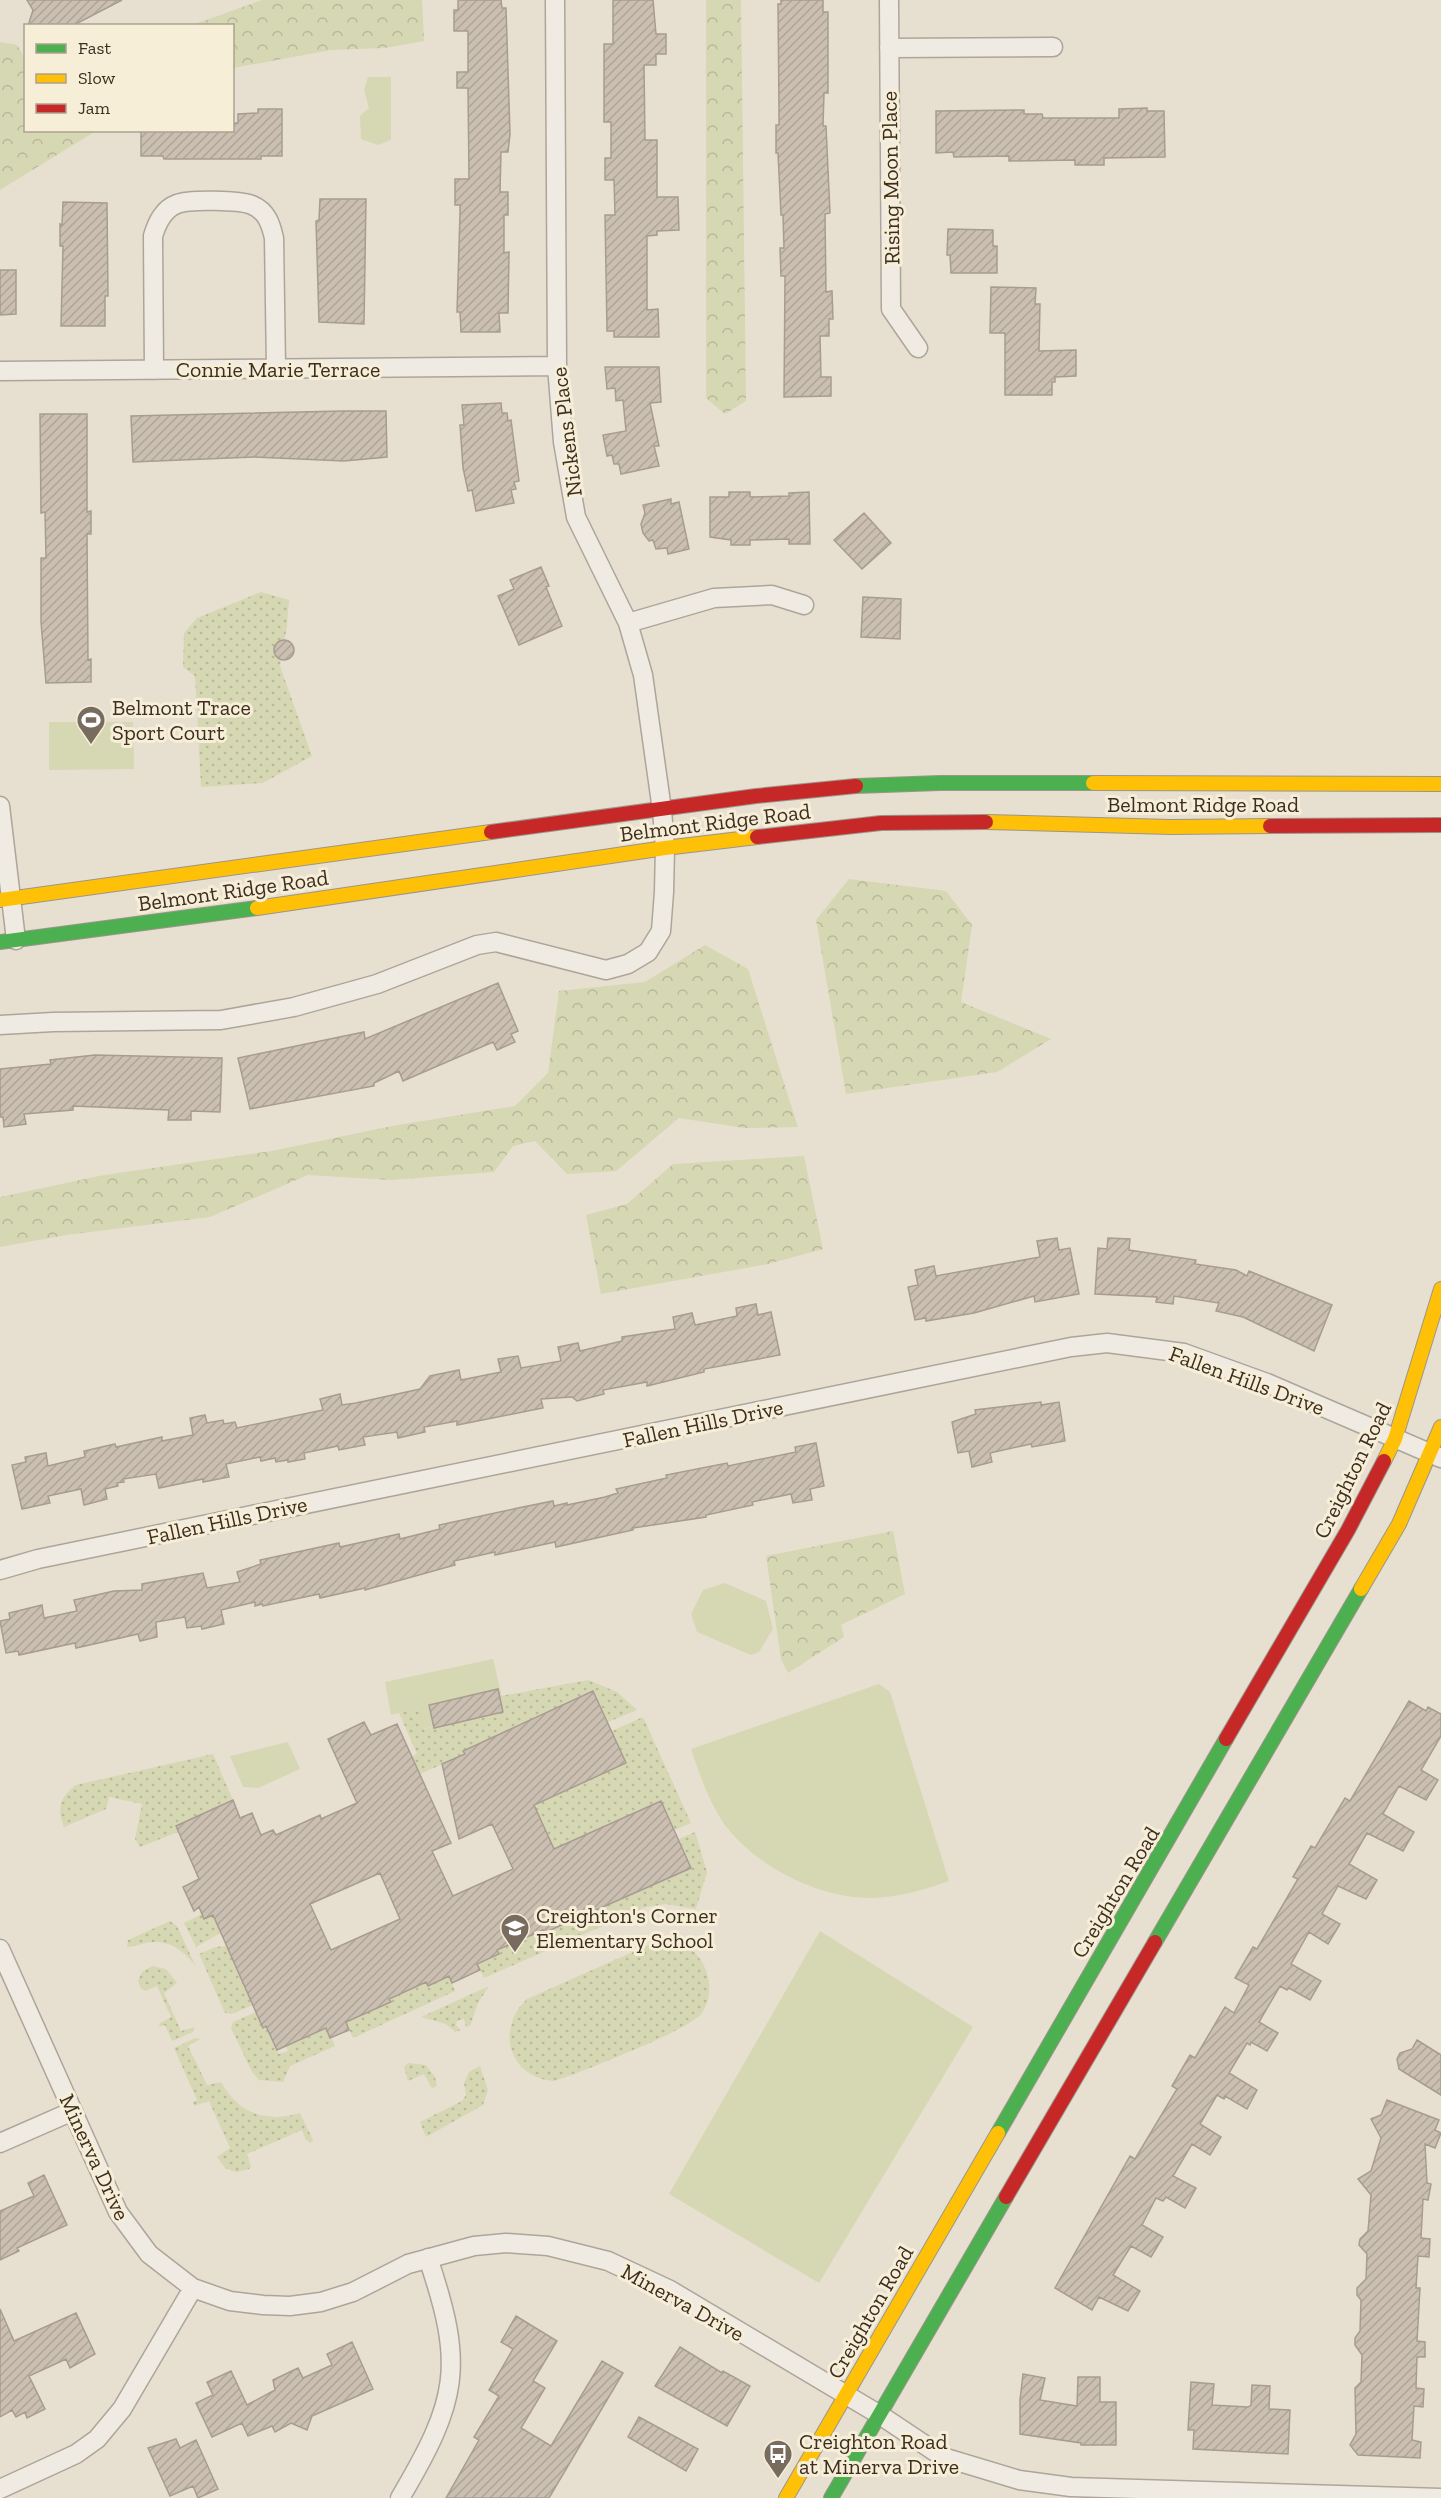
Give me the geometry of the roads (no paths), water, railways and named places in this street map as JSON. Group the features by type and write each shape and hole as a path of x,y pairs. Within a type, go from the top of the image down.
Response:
{"main road":[{"name":"Belmont Ridge Road","path":"6,899 756,796 882,784 1441,784"},
{"name":"Belmont Ridge Road","path":"8,941 665,848 881,823 1005,822 1171,827 1441,825"},
{"name":"Creighton Road","path":"786,2498 1348,1530 1395,1439 1441,1289"},
{"path":"831,2498 1399,1524 1436,1456 1441,1427"}],"street":[{"name":"Nickens Place","path":"0,1025 64,1021 221,1020 294,1008 377,984 477,945 496,942 606,970 628,964 648,952 661,931 665,848 662,810 643,675 628,623 576,517 564,442 557,366 555,0"},
{"name":"Rising Moon Place","path":"888,0 891,309 918,348"},
{"path":"889,48 1053,47"},
{"path":"154,370 153,236 158,221 166,212 176,204 190,201 252,205 270,221 274,238 276,368"},
{"name":"Connie Marie Terrace","path":"0,371 557,366"},
{"path":"628,623 714,598 772,595 804,605"},
{"path":"0,806 8,941"},
{"name":"Fallen Hills Drive","path":"0,1570 85,1549 1071,1347 1107,1343 1184,1353 1267,1383 1436,1456"},
{"name":"Minerva Drive","path":"0,1949 117,2211 149,2254 193,2288 230,2301 290,2306 321,2302 353,2292 392,2272 428,2258 474,2246 506,2243 548,2246 608,2261 670,2290 880,2415 943,2457 981,2470 1019,2480 1150,2494 1441,2498"},
{"path":"0,2144 73,2111"},
{"path":"400,2498 435,2434 447,2403 453,2369 449,2330 428,2258"},
{"path":"0,2489 76,2454 98,2439 122,2409 193,2288"}],"place":[{"name":"Belmont Trace Sport Court","path":"91,746"},
{"name":"Creighton's Corner Elementary School","path":"515,1954"},
{"name":"Creighton Road at Minerva Drive","path":"778,2480"}]}
